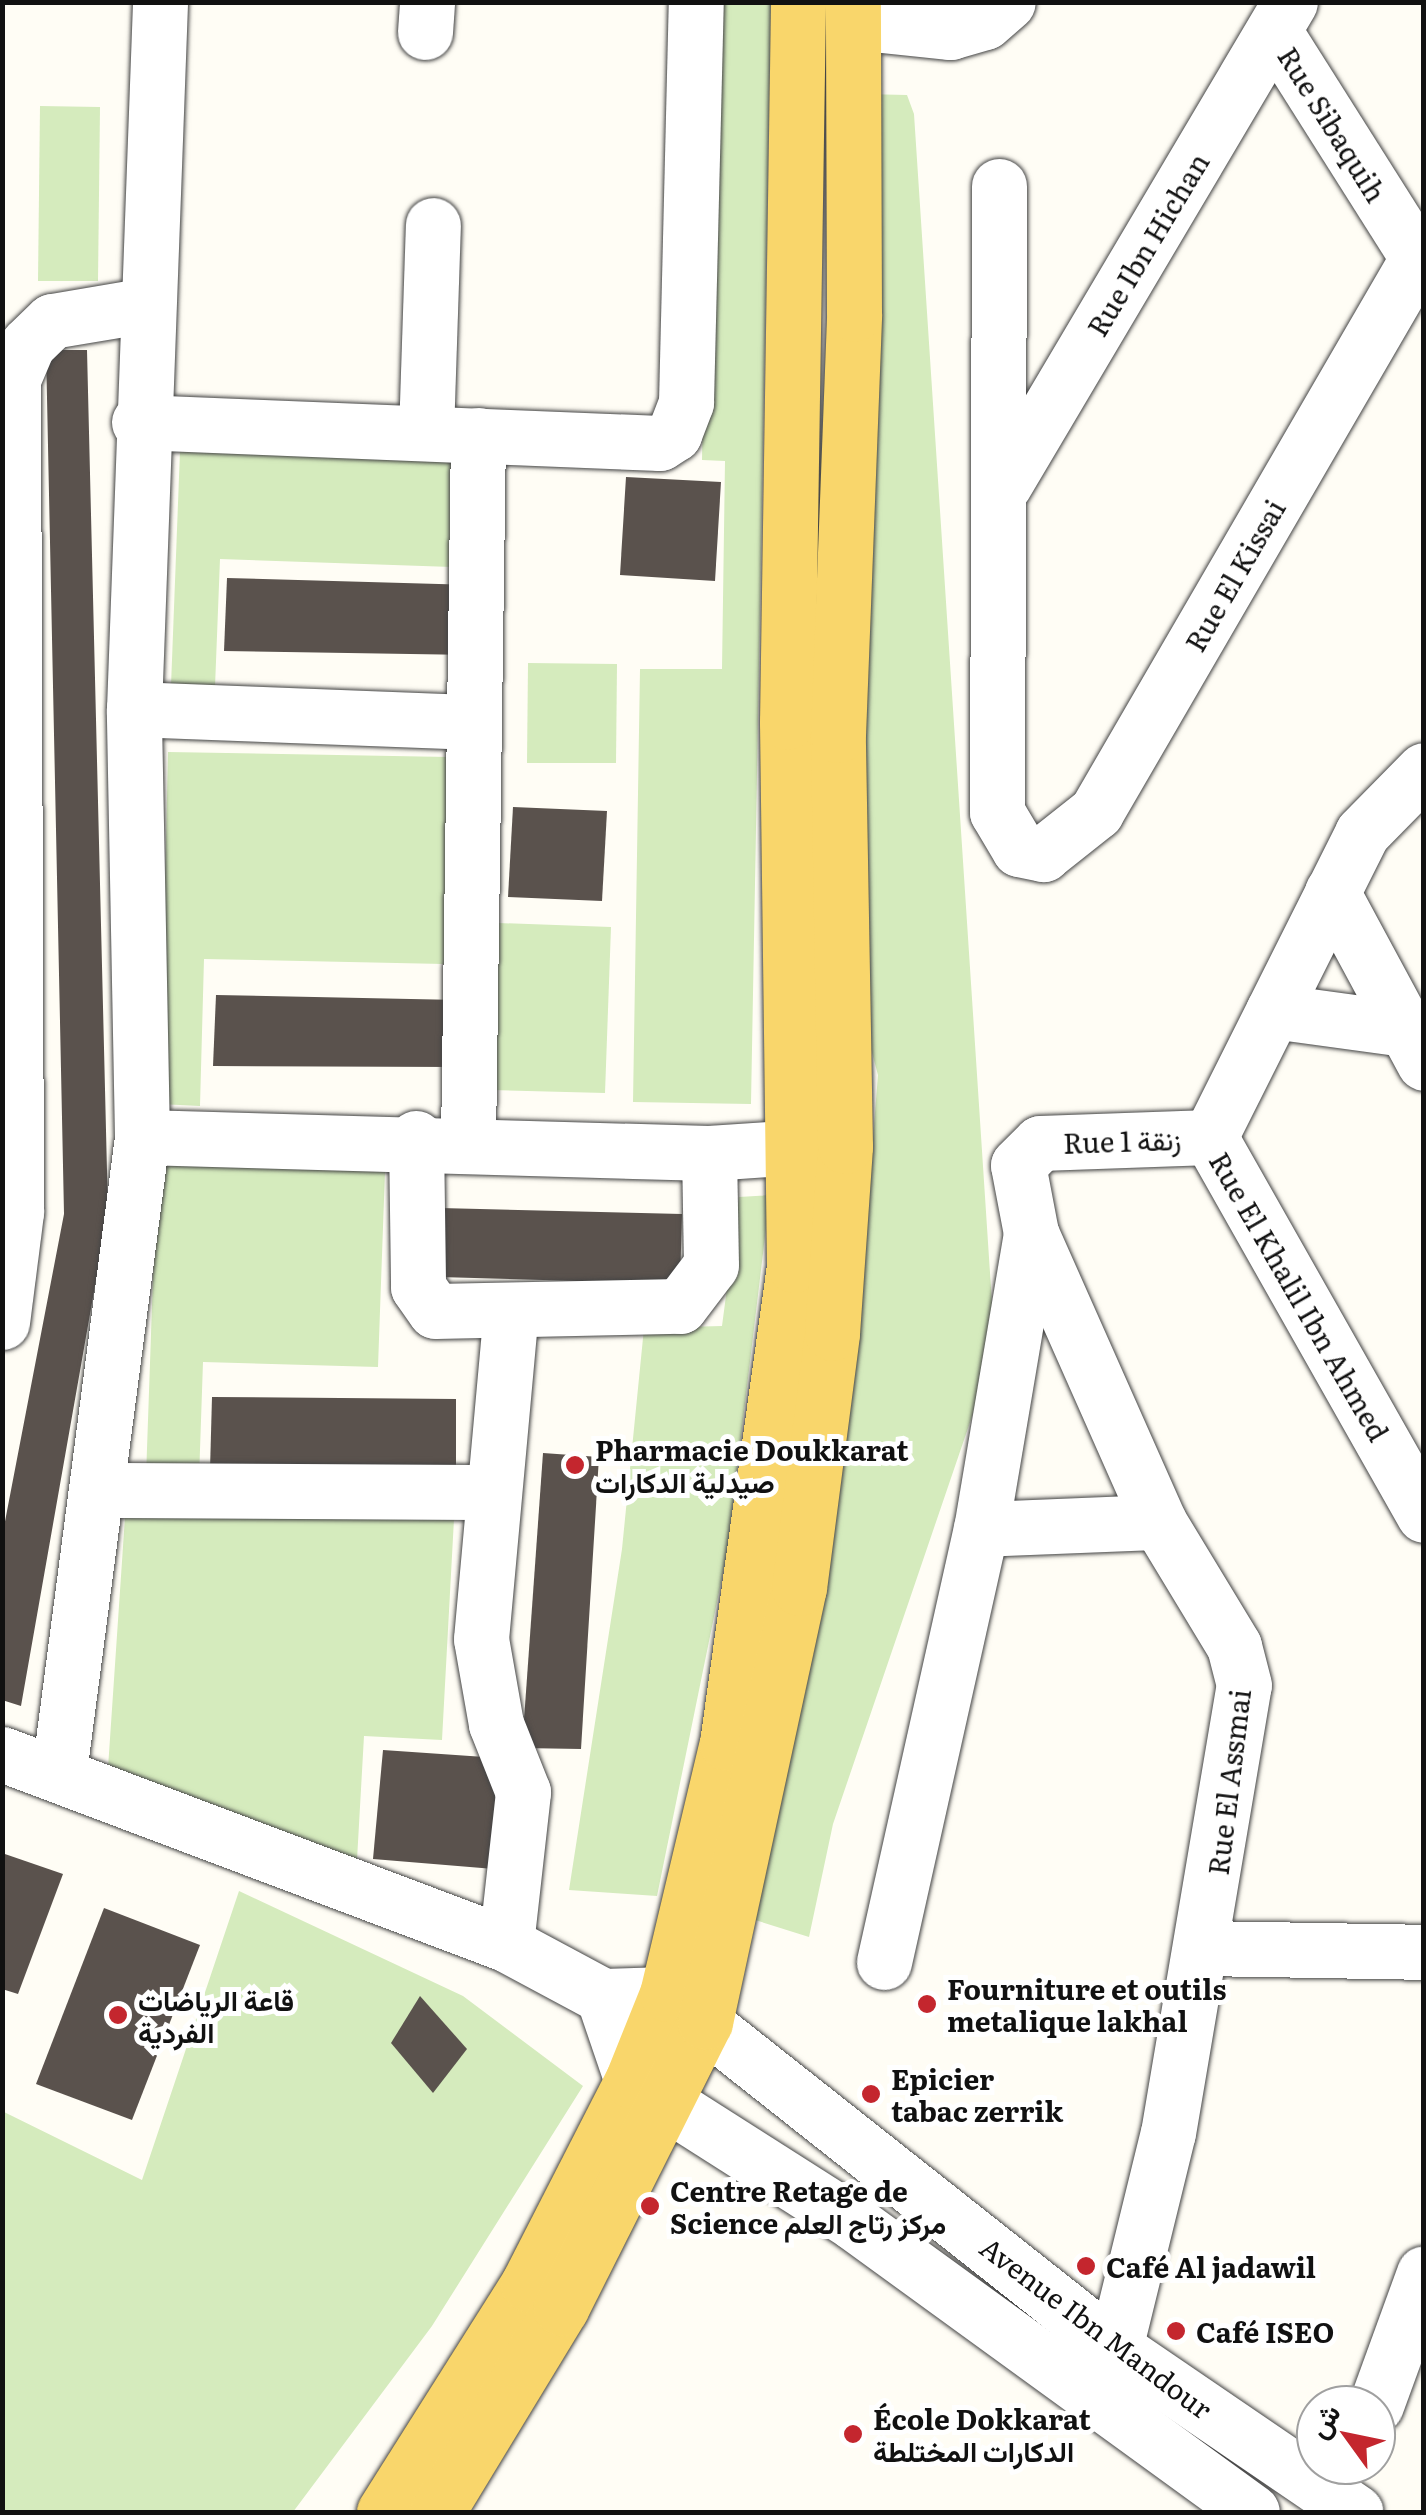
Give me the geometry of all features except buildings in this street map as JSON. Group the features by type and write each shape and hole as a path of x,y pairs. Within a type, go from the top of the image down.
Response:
{"main road":[{"path":"686,2008 784,1391 796,1147 787,722 798,2"},
{"path":"437,2512 561,2308 686,2008 799,1588 838,1256 853,12"},
{"path":"384,2512 648,2094"}],"street":[{"path":"60,1772 102,1490 142,1137 134,709 142,306 160,2"},
{"path":"139,422 660,443 684,417 696,2"},
{"path":"853,12 950,32 985,22 1008,2"},
{"name":"Rue Sibaquih","path":"1282,17 1420,263"},
{"name":"Rue Ibn Hichan","path":"1004,485 1282,17"},
{"path":"999,186 1004,485"},
{"path":"432,226 474,722 442,1140 424,1302 435,1311 680,1306 695,1297 710,1265 709,1153"},
{"name":"Rue El Kissai","path":"1004,485 997,812 1019,849 1043,854 1096,812 1420,263"},
{"path":"2,1322 16,1194 13,378 28,344 52,321 142,306"},
{"path":"134,709 474,722"},
{"name":"Rue El Khalil Ibn Ahmed","path":"1424,770 1362,833 1210,1138 1424,1515"},
{"path":"1332,892 1414,1046"},
{"path":"1273,1010 1414,1046"},
{"path":"142,1137 442,1140 709,1153 796,1147"},
{"name":"Rue 1 زنقة","path":"1025,1214 1023,1150 1040,1142 1210,1138"},
{"path":"884,1962 981,1529 1025,1214"},
{"name":"Rue El Assmai","path":"1025,1214 1159,1522 1213,1603 1244,1684 1203,1948 1115,2348"},
{"path":"506,1944 523,1792 496,1724 481,1638 511,1312"},
{"path":"102,1490 493,1492"},
{"path":"981,1529 1159,1522"},
{"path":"2,1754 60,1772 506,1944 603,1996 686,2008"},
{"path":"1203,1948 1424,1952"},
{"path":"603,1996 648,2094"},
{"name":"Avenue Ibn Mandour","path":"686,2008 1115,2348 1349,2493"},
{"name":"Avenue Ibn Mandour","path":"648,2094 853,2222 1252,2512"},
{"path":"1383,2385 1424,2273"}],"green space":[{"path":"710,3 771,3 751,1104 633,1102 640,669 722,669 725,461 702,460"},
{"path":"863,94 907,95 914,114 995,1349 833,1824 809,1937 730,1912 865,1238 878,1075 845,953"},
{"path":"40,106 100,107 98,281 38,281"},
{"path":"180,451 456,460 452,567 220,559 215,687 171,686"},
{"path":"528,663 617,664 616,763 527,763"},
{"path":"168,752 449,757 444,964 204,959 200,1106 160,1104"},
{"path":"498,923 611,927 605,1093 492,1090"},
{"path":"157,1163 385,1171 378,1367 203,1362 199,1479 146,1477"},
{"path":"770,1195 727,1553 657,1896 569,1890 622,1549 644,1328 722,1326 739,1197"},
{"path":"125,1517 454,1519 442,1740 364,1736 357,1860 108,1768"},
{"path":"239,1891 463,1996 583,2086 432,2326 293,2512 3,2512 2,2111 142,2180"}],"place":[{"name":"Pharmacie Doukkarat صيدلية الدكارات","path":"575,1465"},
{"name":"Fourniture et outils metalique lakhal","path":"927,2004"},
{"name":"قاعة الرياضات الفردية","path":"118,2015"},
{"name":"Epicier tabac zerrik","path":"871,2094"},
{"name":"Centre Retage de Science مركز رتاج العلم","path":"650,2206"},
{"name":"Café Al jadawil","path":"1086,2266"},
{"name":"Café ISEO","path":"1176,2331"},
{"name":"École Dokkarat الدكارات المختلطة","path":"853,2434"}]}
